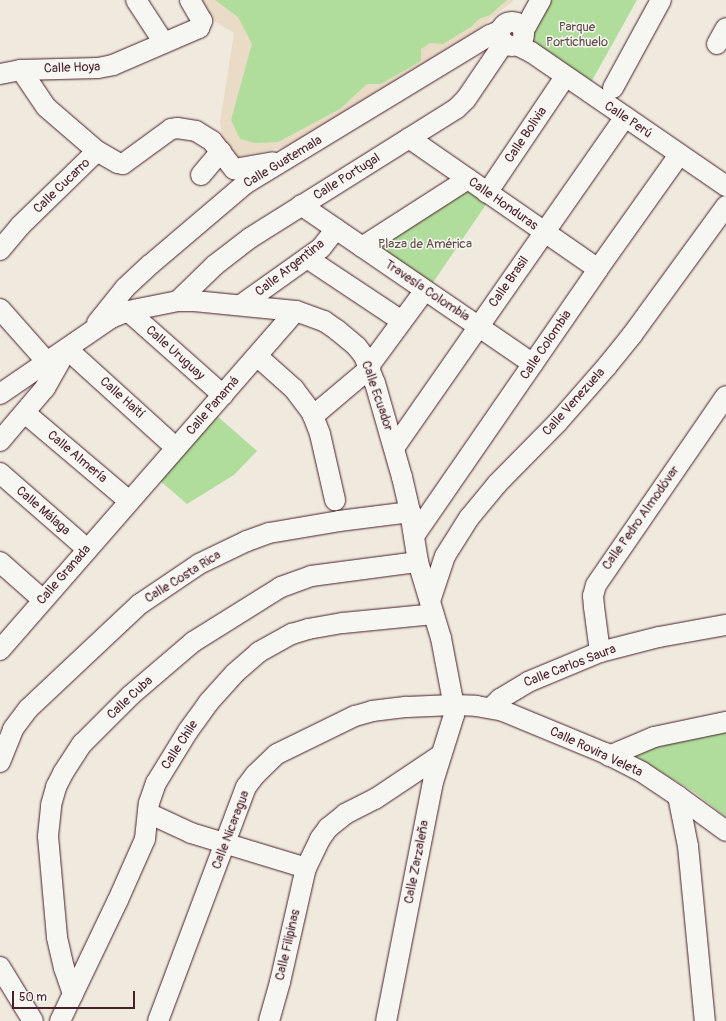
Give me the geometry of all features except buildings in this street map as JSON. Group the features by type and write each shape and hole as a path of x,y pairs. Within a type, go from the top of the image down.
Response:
{"street":[{"path":"136,0 164,43"},
{"name":"Calle Hoya","path":"0,74 21,70 103,67 199,28 202,24 190,0"},
{"path":"613,88 661,0"},
{"name":"Calle Portugal","path":"178,301 232,252 301,205 461,105 486,71 516,38 540,1"},
{"name":"Calle Guatemala","path":"93,328 125,288 150,264 236,191 490,35 516,38"},
{"name":"Calle Perú","path":"516,38 565,77 726,186"},
{"name":"Calle Cucarro","path":"0,250 20,226 97,151 46,107 21,70"},
{"name":"Calle Bolivia","path":"487,193 565,77"},
{"name":"Calle Brasil","path":"394,448 625,117"},
{"path":"97,151 118,163 123,164 171,129 177,128 196,131 212,141 234,169 283,161"},
{"name":"Calle Honduras","path":"409,138 598,269"},
{"path":"201,175 221,151"},
{"name":"Calle Colombia","path":"414,536 598,269 679,155"},
{"path":"362,246 468,180"},
{"name":"Travesía Colombia","path":"301,205 533,364"},
{"name":"Calle Venezuela","path":"432,607 445,556 469,518 501,479 558,422 611,361 632,335 726,206"},
{"name":"Calle Argentina","path":"241,305 321,248 336,229"},
{"path":"307,258 402,321"},
{"path":"313,416 370,367 425,290"},
{"name":"Calle Ecuador","path":"0,394 67,349 93,328 128,310 178,301 241,305 296,311 324,322 337,330 357,347 370,367 394,448 410,512 418,562 432,607 453,705"},
{"path":"0,309 47,362"},
{"name":"Calle Uruguay","path":"128,310 223,395"},
{"name":"Calle Panamá","path":"129,501 296,311"},
{"path":"0,441 45,388 67,349"},
{"name":"Calle Haití","path":"67,349 176,448"},
{"path":"257,356 294,389 313,416 320,434 335,500"},
{"name":"Calle Pedro Almodóvar","path":"600,652 594,607 596,585 726,396"},
{"name":"Calle Almería","path":"25,413 129,501"},
{"name":"Calle Málaga","path":"0,473 86,549"},
{"name":"Calle Granada","path":"1,648 129,501"},
{"name":"Calle Costa Rica","path":"0,762 13,729 28,709 140,604 199,564 246,541 269,533 339,521 410,512"},
{"path":"0,562 44,600"},
{"name":"Calle Cuba","path":"73,994 64,968 57,936 48,836 56,787 67,766 82,744 132,695 193,642 281,587 311,576 418,562"},
{"name":"Calle Chile","path":"60,1021 145,839 151,794 156,783 188,731 208,703 235,673 259,652 292,634 308,629 432,607"},
{"name":"Calle Carlos Saura","path":"491,708 500,699 528,682 600,652 659,637 726,625"},
{"name":"Calle Rovira Veleta","path":"453,705 491,708 516,716 609,756 642,772 726,831"},
{"name":"Calle Zarzaleña","path":"386,1021 433,782 452,726 453,705"},
{"name":"Calle Nicaragua","path":"158,1021 246,787 255,775 277,754 355,716 372,711 407,707 453,705"},
{"path":"609,756 654,737 726,722"},
{"name":"Calle Filipinas","path":"269,1021 280,982 306,868 320,839 336,820 386,792 441,755"},
{"path":"678,796 688,846 704,1021"},
{"path":"148,813 191,833 306,868"},
{"path":"0,962 0,967 33,1021"}],"shaded area":[{"path":"196,0 514,0 476,31 301,143 231,159 222,134 220,122 234,33 204,15"}],"green space":[{"path":"215,0 507,0 490,15 479,19 471,27 443,44 430,43 421,49 421,61 381,84 367,84 340,109 278,142 255,143 240,139 231,120 252,44 238,17"},
{"name":"Parque Portichuelo","path":"549,0 637,0 589,86 535,45 531,38 532,27"},
{"name":"Plaza de América","path":"462,186 487,203 432,284 373,243"},
{"path":"216,415 257,451 234,475 187,504 158,479"},
{"path":"726,728 726,817 694,792 637,757 638,750"}]}
